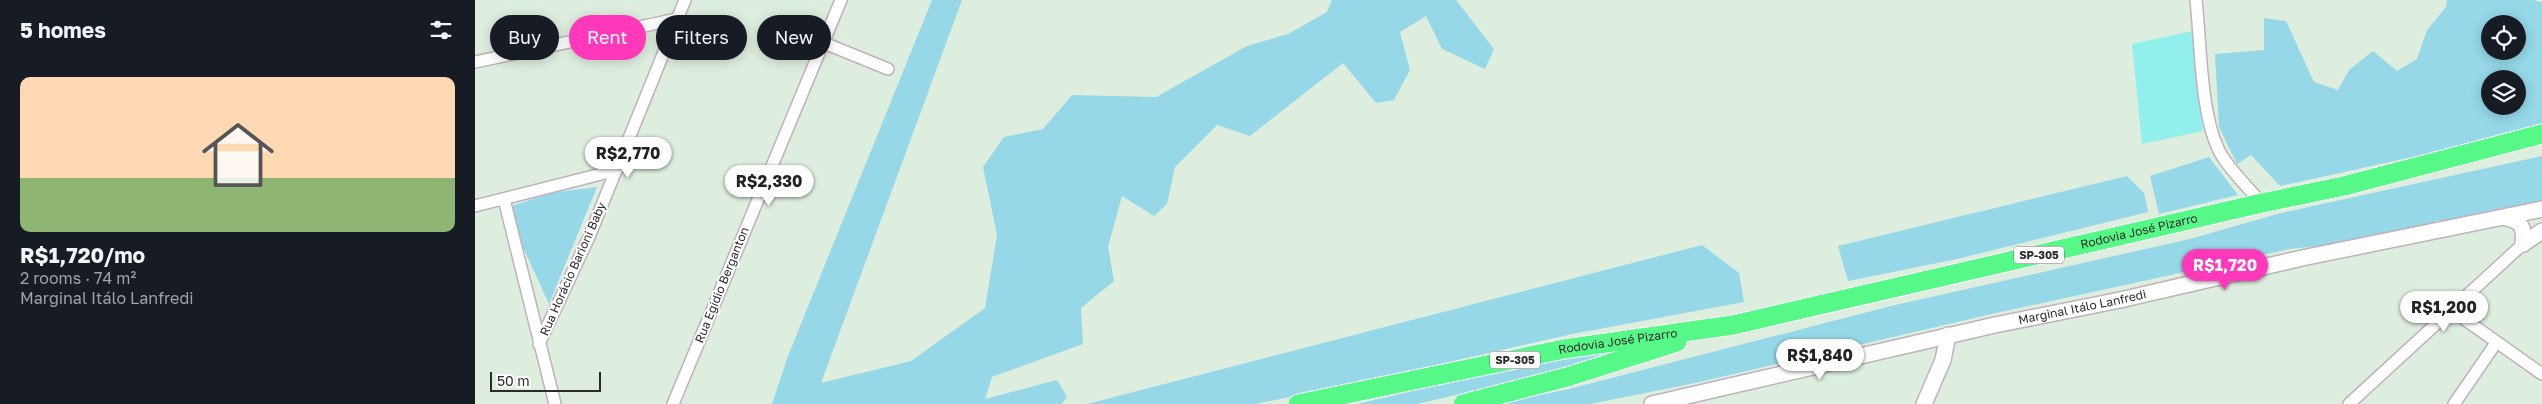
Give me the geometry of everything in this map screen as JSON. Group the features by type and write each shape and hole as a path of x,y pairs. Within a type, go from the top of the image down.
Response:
{"main road":[{"name":"Rodovia José Pizarro","path":"1463,404 1567,377 1733,325 2262,202 2344,186 2542,134"},
{"name":"Rodovia José Pizarro","path":"1298,404 1564,350 1733,325"}],"street":[{"name":"Rua Horácio Barioni Baby","path":"679,15 685,0"},
{"name":"Rua Egidio Berganton","path":"831,25 841,0"},
{"path":"2196,0 2207,116 2214,140 2233,172 2262,202"},
{"path":"475,62 656,23"},
{"path":"831,46 887,69"},
{"name":"Rua Horácio Barioni Baby","path":"539,344 589,237 661,60"},
{"name":"Rua Egidio Berganton","path":"673,404 817,60"},
{"path":"475,206 617,170"},
{"path":"503,199 555,404"},
{"name":"Marginal Itálo Lanfredi","path":"1659,403 1681,402 1948,335 2120,300 2302,258 2506,218 2542,209"},
{"path":"2506,218 2521,223 2525,231 2523,244"},
{"path":"2349,404 2523,244 2542,231"},
{"path":"2450,310 2542,374"},
{"path":"1923,404 1943,360 1948,335"},
{"path":"2454,404 2496,343"}],"shaded area":[{"path":"932,0 962,0 821,383 911,361 985,308 997,235 983,167 1004,137 1043,129 1072,95 1156,97 1247,46 1288,34 1327,12 1332,0 1456,0 1494,49 1485,69 1442,49 1426,16 1400,32 1410,70 1394,100 1376,103 1343,63 1250,136 1217,125 1175,167 1167,204 1154,216 1122,196 1108,247 1114,281 1081,308 1083,344 992,377 985,399 1057,380 1067,397 1062,404 772,404 788,356"},
{"path":"2447,0 2533,0 2542,2 2542,125 2417,156 2280,186 2251,155 2237,164 2219,127 2215,54 2264,50 2264,18 2286,21 2314,82 2338,90 2349,70 2373,51 2397,71 2417,59 2427,30 2446,7"},
{"path":"2192,31 2203,131 2142,144 2132,44"},
{"path":"2542,156 2542,202 2443,223 2438,220 2428,226 2344,243 2290,249 1996,313 1695,383 1590,404 1497,404 1573,388 1891,306 2190,239 2281,213"},
{"path":"2209,157 2238,195 2159,214 2150,176"},
{"path":"2127,176 2144,193 2148,212 1957,259 1848,281 1838,246"},
{"path":"597,187 549,304 521,243 512,206 550,193"},
{"path":"1702,245 1739,273 1744,302 1572,334 1348,385 1255,404 1087,404"},
{"path":"1622,349 1563,370 1417,404 1357,404 1563,356"}]}
